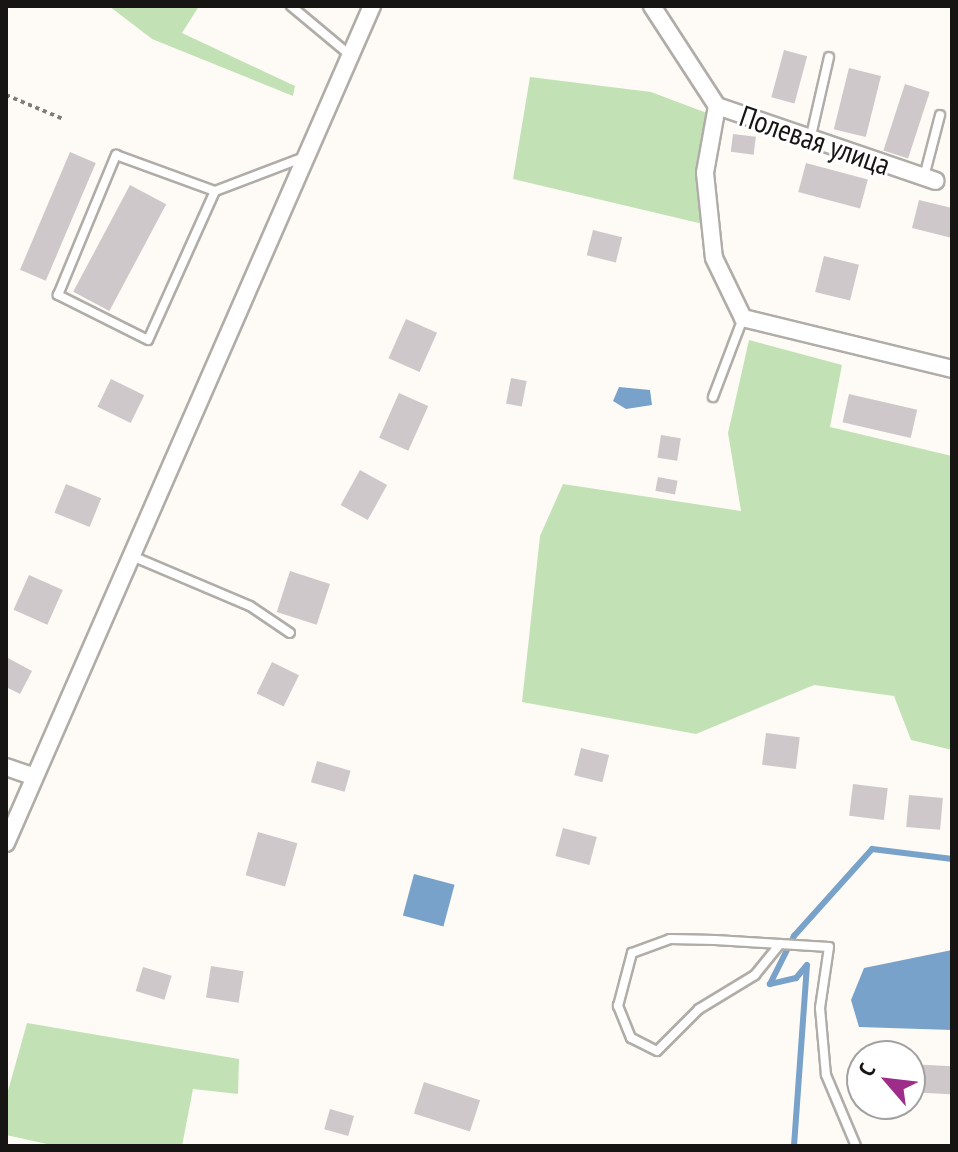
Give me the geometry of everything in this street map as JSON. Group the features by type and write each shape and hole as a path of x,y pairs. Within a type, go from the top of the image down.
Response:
{"street":[{"path":"6,843 32,776 354,57 372,6"},
{"name":"Полевая улица","path":"652,6 717,106 810,141 930,179"},
{"path":"717,106 705,173 714,258 743,318 952,369"},
{"path":"6,767 32,776"}],"lane":[{"path":"291,6 331,46 354,57"},
{"path":"810,141 829,57"},
{"path":"930,179 940,115"},
{"path":"215,191 148,340 58,295 116,155 215,191 310,154"},
{"path":"713,397 743,318"},
{"path":"132,556 250,606 290,633"},
{"path":"780,944 755,975 699,1009 657,1051 631,1038 618,1006 632,953 670,939 780,944 829,947 820,1008 826,1075 856,1146"}],"path":[{"path":"6,95 63,119"}],"green space":[{"path":"109,6 199,6 182,33 295,86 293,96 152,39"},
{"path":"530,77 651,92 707,113 698,173 703,224 513,179"},
{"path":"749,340 842,365 830,427 952,456 952,750 911,740 894,696 814,685 696,734 522,702 540,536 563,484 741,511 728,433"},
{"path":"27,1023 239,1059 238,1094 193,1089 182,1146 56,1146 6,1135 6,1098"}],"water":[{"path":"619,387 650,390 652,405 626,409 613,401"},
{"path":"414,874 455,885 443,926 403,916"},
{"path":"952,950 952,1030 859,1027 851,1000 864,968"}],"building":[{"path":"784,50 807,56 795,104 771,97"},
{"path":"849,68 881,76 866,137 834,129"},
{"path":"905,84 930,92 908,159 883,151"},
{"path":"733,134 756,137 754,155 731,152"},
{"path":"70,152 96,163 46,281 20,270"},
{"path":"806,163 868,180 860,209 798,192"},
{"path":"130,185 166,204 109,311 73,292"},
{"path":"919,200 952,208 952,238 912,228"},
{"path":"593,230 622,237 616,262 587,255"},
{"path":"824,256 859,265 850,301 815,292"},
{"path":"406,319 437,333 420,372 389,358"},
{"path":"511,378 527,381 522,407 506,404"},
{"path":"111,379 144,395 131,423 97,407"},
{"path":"399,393 428,406 408,451 379,438"},
{"path":"849,394 917,410 911,438 842,422"},
{"path":"661,435 681,438 677,461 657,458"},
{"path":"360,470 387,485 368,520 341,505"},
{"path":"658,477 678,481 675,495 655,491"},
{"path":"66,484 101,498 90,527 54,513"},
{"path":"290,571 330,584 317,625 277,612"},
{"path":"29,575 63,590 47,625 14,610"},
{"path":"6,657 32,671 20,694 6,687"},
{"path":"272,662 299,675 284,707 257,693"},
{"path":"766,733 800,737 796,769 762,765"},
{"path":"581,748 609,755 602,782 574,775"},
{"path":"317,761 351,771 345,792 311,782"},
{"path":"853,784 888,788 884,820 849,816"},
{"path":"909,795 943,798 940,830 906,827"},
{"path":"563,828 597,837 589,865 555,856"},
{"path":"258,832 297,843 285,887 246,875"},
{"path":"211,966 244,971 239,1003 206,998"},
{"path":"143,967 172,976 164,1000 136,991"},
{"path":"926,1065 952,1066 950,1094 926,1093"},
{"path":"424,1082 480,1100 470,1132 414,1113"},
{"path":"330,1109 354,1116 348,1136 324,1129"}],"waterway":[{"path":"794,1146 807,965 796,978 770,984 794,936 872,849 952,859"}]}
